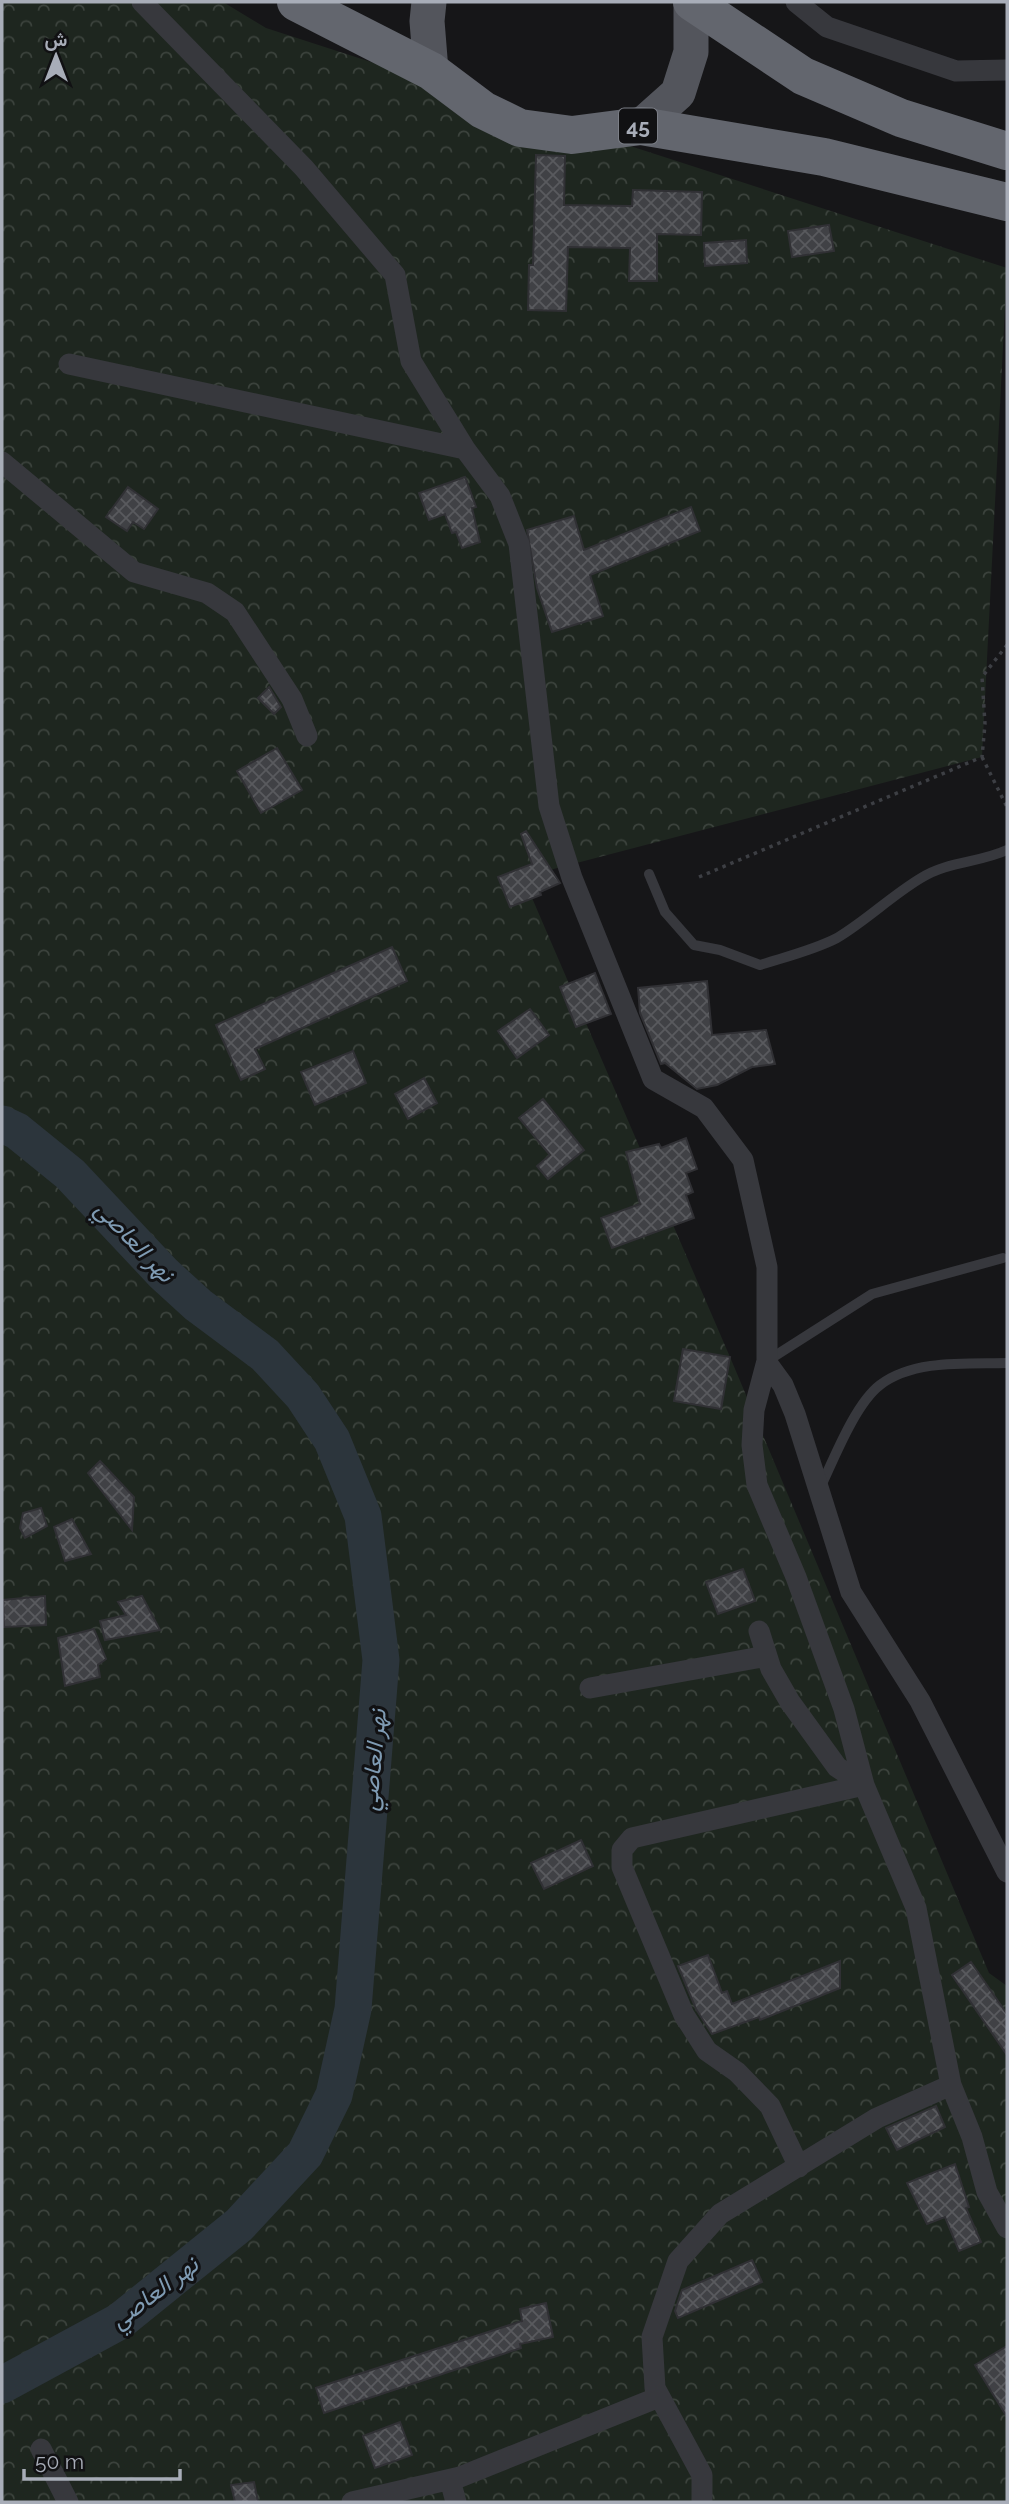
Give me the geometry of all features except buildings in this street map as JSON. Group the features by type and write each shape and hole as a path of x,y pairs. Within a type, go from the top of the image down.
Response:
{"highway":[{"name":"45","path":"296,2 431,71 483,110 520,128 572,135 641,125 824,157 1007,202"},
{"path":"691,2 803,76 901,118 1007,151"}],"main road":[{"path":"429,2 427,21 431,71"},
{"path":"641,125 678,93 691,52 691,2"}],"street":[{"path":"142,2 304,168 395,275 411,361 465,449 500,496 519,544 549,806 572,878 653,1079 704,1108 743,1160 768,1267 767,1362 754,1410 752,1445 757,1485 792,1567 832,1675 864,1785 916,1908 951,2085 972,2137 987,2192 1007,2228"},
{"path":"796,2 827,27 956,71 1007,70"},
{"path":"69,364 465,449"},
{"path":"2,462 134,572 207,593 235,612 292,699 307,736"},
{"path":"767,1362 783,1385 795,1413 851,1592 920,1701 1007,1872"},
{"path":"759,1631 767,1656 790,1702 837,1767 864,1785"},
{"path":"590,1688 767,1656"},
{"path":"799,2167 770,2106 737,2072 707,2051 684,2015 622,1867 622,1850 632,1838 864,1785"},
{"path":"702,2502 702,2475 655,2388 652,2337 678,2261 720,2214 877,2118 951,2085"},
{"path":"352,2502 450,2480 659,2397"},
{"path":"41,2449 68,2502"},
{"path":"450,2480 456,2502"}],"lane":[{"path":"649,874 664,912 694,945 720,950 760,965 833,940 875,914 921,878 957,862 985,860 1007,850"},
{"path":"767,1362 872,1294 1003,1258"},
{"path":"819,1490 869,1397 881,1384 926,1367 1007,1363"}],"path":[{"path":"1007,645 982,677 985,724 982,757 1007,807"},
{"path":"699,877 982,757"}],"green space":[{"path":"2,2 223,2 266,28 1007,268 982,757 523,877 730,1357 989,1973 1007,1986 1007,2502 2,2502"}],"waterway":[{"name":"نهر العاصي","path":"2,1124 17,1131 70,1174 163,1273 198,1305 265,1355 303,1396 332,1440 363,1516 381,1660 353,2009 334,2095 305,2154 239,2225 120,2321 2,2385"}]}
